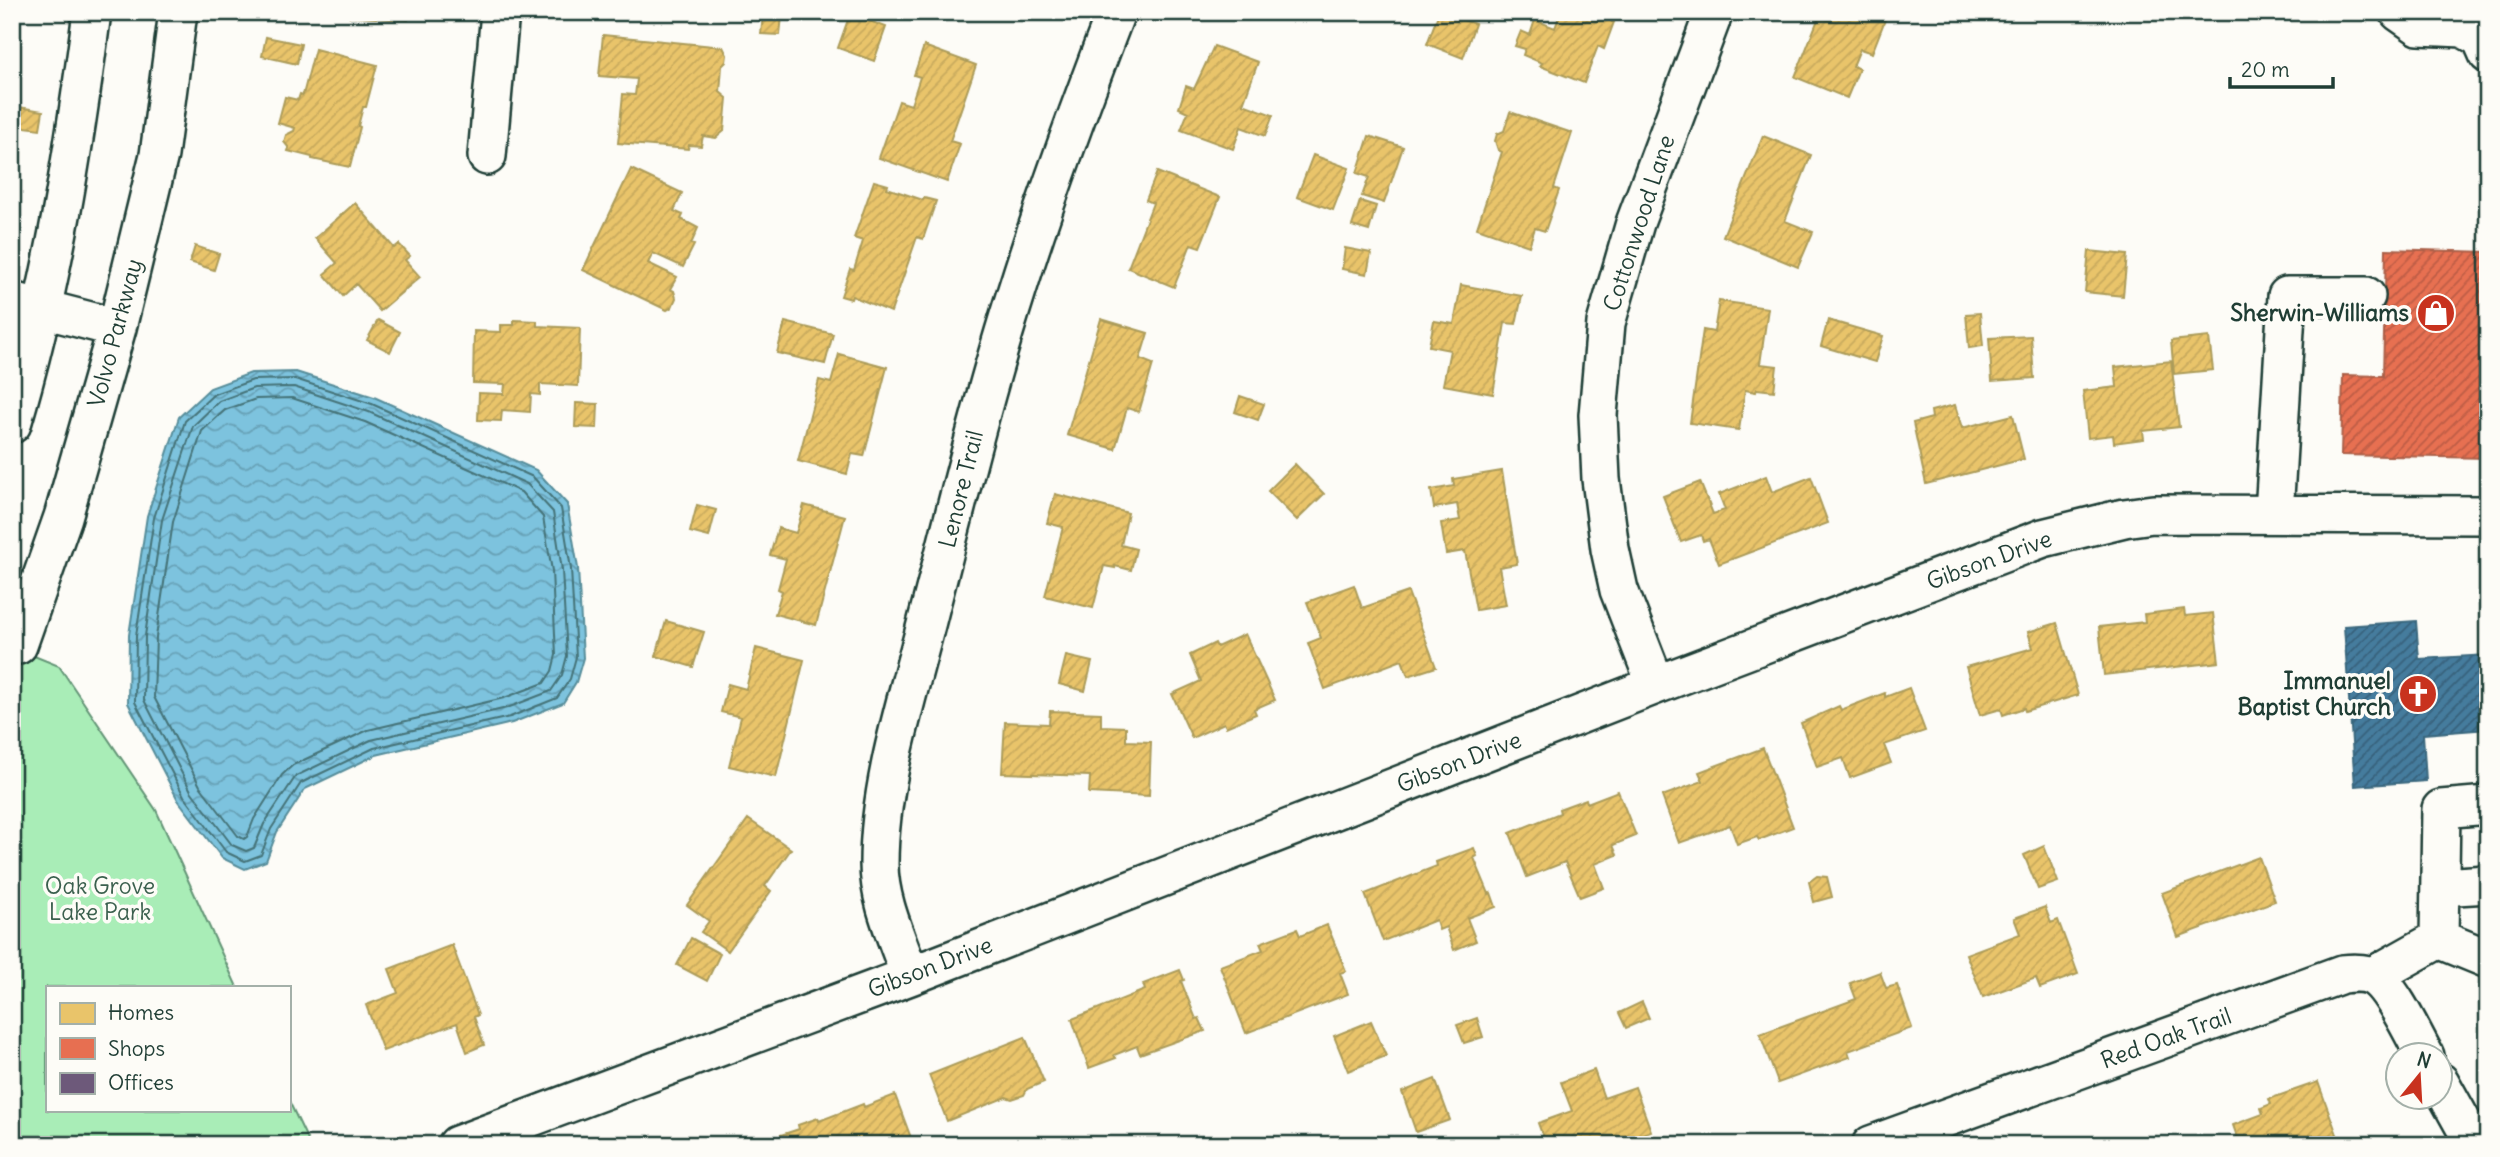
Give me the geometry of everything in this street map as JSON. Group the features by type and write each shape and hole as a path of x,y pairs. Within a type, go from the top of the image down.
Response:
{"street":[{"path":"12,424 27,305 64,202 92,12"},
{"name":"Volvo Parkway","path":"18,645 63,517 117,328 159,155 177,12"},
{"path":"487,156 500,12"},
{"name":"Lenore Trail","path":"910,976 884,897 879,867 880,830 894,755 980,412 1018,286 1072,128 1116,12"},
{"name":"Cottonwood Lane","path":"1656,685 1619,590 1610,549 1601,479 1598,415 1606,323 1635,223 1714,12"},
{"path":"2399,12 2419,26 2463,28 2481,38 2488,54"},
{"path":"2274,514 2287,296 2366,296"},
{"path":"27,305 117,328"},
{"name":"Gibson Drive","path":"457,1145 910,976 1656,685 2043,538 2124,518 2153,514 2488,515"},
{"path":"2439,939 2441,809 2488,805"},
{"path":"2440,887 2488,884"},
{"path":"2439,939 2488,959"},
{"path":"2417,1042 2388,991 2373,976 2439,939"},
{"name":"Red Oak Trail","path":"1871,1145 2342,974 2373,976"},
{"path":"2454,1106 2475,1145"}],"green space":[{"name":"Oak Grove Lake Park","path":"12,647 59,666 156,810 237,986 46,986 46,1112 290,1112 290,1103 310,1145 12,1145"}],"water":[{"path":"296,372 374,397 536,470 567,504 578,568 583,658 576,682 563,703 512,723 376,755 305,789 277,832 266,861 245,869 222,858 178,800 128,703 129,635 147,516 179,417 210,388 251,373"}],"building: Homes":[{"path":"348,12 409,12 408,20 348,16"},
{"path":"1439,12 1475,24 1463,58 1427,44"},
{"path":"1561,12 1615,12 1604,49 1598,46 1584,83 1540,66 1542,63 1523,55 1525,49 1515,46 1521,31 1530,35 1535,20 1555,28"},
{"path":"1821,12 1888,12 1872,53 1860,49 1853,66 1859,69 1847,98 1795,77"},
{"path":"850,14 886,27 874,61 838,48"},
{"path":"763,15 782,16 780,35 761,34"},
{"path":"603,35 723,47 727,55 722,66 720,92 727,98 724,131 716,138 703,136 701,146 689,145 688,149 618,143 623,94 635,95 637,79 599,76"},
{"path":"266,37 301,44 297,64 262,56"},
{"path":"924,46 976,65 950,141 960,144 947,182 879,158 899,101 911,105 920,77 914,75"},
{"path":"1214,46 1258,62 1243,104 1273,115 1265,136 1241,127 1233,149 1181,130 1188,112 1179,108 1186,86 1194,89"},
{"path":"315,49 377,65 366,107 363,107 350,167 288,151 289,148 284,142 286,135 295,128 278,123 285,97 298,100 300,94 303,95"},
{"path":"19,107 43,111 40,129 16,126"},
{"path":"1510,112 1572,133 1554,188 1559,190 1545,231 1535,228 1529,246 1477,228 1502,152 1498,150 1495,141 1497,134 1504,131"},
{"path":"1369,136 1403,147 1384,203 1362,196 1369,177 1357,173"},
{"path":"1763,136 1811,155 1785,221 1813,232 1798,267 1723,236"},
{"path":"1313,155 1349,168 1333,210 1297,197"},
{"path":"631,169 682,193 674,211 683,215 681,219 698,228 691,244 694,245 683,267 653,253 648,263 677,277 670,289 674,291 676,298 672,307 667,310 583,270"},
{"path":"1157,172 1220,197 1200,247 1191,244 1174,287 1128,268 1153,203 1146,200"},
{"path":"874,181 923,200 936,201 923,239 917,237 891,312 852,296 851,299 841,296 850,269 854,270 863,241 854,238"},
{"path":"1360,201 1376,206 1369,231 1352,226"},
{"path":"355,203 394,248 399,244 410,256 405,260 420,277 380,311 356,284 343,296 324,274 337,263 315,238"},
{"path":"195,246 219,254 214,270 190,262"},
{"path":"1345,248 1371,253 1367,274 1342,269"},
{"path":"2089,251 2127,255 2123,296 2085,292"},
{"path":"1461,285 1522,296 1516,324 1505,323 1493,394 1443,385 1450,350 1429,346 1434,321 1454,324"},
{"path":"1719,301 1768,308 1760,364 1777,366 1774,391 1745,390 1739,430 1690,423 1703,330 1714,332"},
{"path":"1980,313 1983,346 1969,348 1966,314"},
{"path":"1101,319 1148,333 1140,359 1153,364 1139,412 1127,408 1115,449 1067,435"},
{"path":"378,320 400,332 390,352 367,340"},
{"path":"514,320 537,321 537,326 580,328 578,386 540,384 540,395 531,394 530,412 502,410 501,421 478,420 479,393 504,394 505,384 473,383 474,331 501,332 501,325 514,325"},
{"path":"1828,320 1883,336 1875,362 1821,346"},
{"path":"785,322 833,334 825,364 777,353"},
{"path":"2031,336 2034,378 1992,381 1989,338"},
{"path":"2209,337 2213,370 2174,374 2171,341"},
{"path":"839,354 887,367 864,456 852,454 847,474 798,461 819,380 831,383"},
{"path":"2171,361 2179,427 2143,431 2144,439 2114,443 2113,435 2088,438 2083,391 2117,387 2115,367"},
{"path":"1240,396 1264,404 1258,420 1235,412"},
{"path":"576,403 598,404 597,428 575,427"},
{"path":"1955,405 1962,428 2013,415 2024,459 1926,484 1913,423 1932,418 1931,411"},
{"path":"1295,464 1324,494 1297,520 1268,491"},
{"path":"1502,471 1517,564 1499,567 1506,605 1476,610 1465,551 1446,554 1441,523 1460,520 1457,504 1434,508 1431,490 1454,486 1453,479"},
{"path":"1766,476 1772,492 1811,477 1828,523 1719,564 1709,539 1703,541 1701,535 1681,542 1663,496 1700,482 1713,514 1725,510 1719,494"},
{"path":"1055,494 1128,513 1121,545 1136,549 1131,570 1104,566 1093,608 1045,596 1063,527 1047,523"},
{"path":"697,505 716,510 709,537 690,532"},
{"path":"804,505 845,516 816,625 775,614 782,591 778,589 786,559 770,555 778,528 796,533"},
{"path":"1354,585 1362,608 1408,592 1436,667 1408,676 1402,660 1325,689 1308,643 1321,638 1307,602"},
{"path":"2184,609 2185,616 2213,613 2219,662 2104,675 2099,627 2145,622 2144,614"},
{"path":"666,621 704,632 693,667 656,656"},
{"path":"2057,623 2078,695 2025,711 2024,708 2003,715 2001,709 1980,715 1966,667 2033,648 2028,632"},
{"path":"1245,634 1275,700 1254,709 1256,714 1226,727 1224,723 1192,738 1172,694 1201,681 1190,655 1215,643 1217,647"},
{"path":"756,648 804,660 776,777 729,766 741,717 721,712 728,684 746,689"},
{"path":"1066,656 1092,662 1085,691 1059,684"},
{"path":"1909,688 1925,731 1884,745 1891,763 1850,778 1843,758 1817,767 1801,723 1839,706 1841,710 1885,693 1885,697"},
{"path":"1050,711 1101,713 1101,726 1126,727 1126,741 1151,742 1149,796 1089,793 1090,776 1002,773 1005,722 1049,724"},
{"path":"1763,748 1793,827 1759,840 1757,837 1737,844 1730,825 1679,843 1662,796 1703,781 1699,772"},
{"path":"1618,791 1636,836 1613,845 1617,855 1595,864 1604,888 1580,897 1565,862 1527,877 1510,833 1560,813 1559,809 1586,799 1587,803"},
{"path":"748,819 791,849 765,886 771,891 728,951 701,932 709,921 687,905"},
{"path":"2044,846 2058,882 2038,889 2024,855"},
{"path":"1474,848 1477,856 1474,858 1496,907 1467,918 1476,941 1454,950 1446,927 1439,930 1436,920 1383,941 1365,894 1437,866 1436,862"},
{"path":"2259,857 2275,901 2178,937 2162,893"},
{"path":"1817,876 1827,877 1832,897 1814,902 1809,882"},
{"path":"2045,907 2051,923 2058,920 2078,974 2040,988 2036,978 1983,997 1966,954 2020,934 2014,918"},
{"path":"1327,925 1346,971 1340,973 1348,994 1246,1033 1220,966 1263,950 1260,943 1297,929 1300,936"},
{"path":"691,938 720,954 707,981 677,965"},
{"path":"452,945 478,1015 474,1017 484,1045 467,1052 457,1023 383,1051 366,1005 398,993 389,969"},
{"path":"1180,970 1184,980 1181,981 1196,1019 1199,1018 1205,1031 1140,1054 1137,1046 1114,1055 1116,1058 1089,1068 1072,1019 1145,990 1143,984"},
{"path":"1880,972 1886,988 1897,985 1912,1028 1848,1051 1850,1057 1778,1083 1760,1034 1856,999 1850,983"},
{"path":"1642,1002 1649,1018 1626,1028 1619,1013"},
{"path":"1477,1018 1483,1037 1464,1043 1457,1025"},
{"path":"1371,1021 1386,1056 1348,1071 1334,1036"},
{"path":"1025,1037 1044,1082 1027,1089 1024,1095 1012,1099 1006,1097 947,1121 929,1075"},
{"path":"1594,1070 1604,1098 1635,1087 1651,1131 1612,1145 1546,1145 1538,1123 1572,1111 1561,1082"},
{"path":"1435,1079 1450,1120 1416,1132 1402,1092"},
{"path":"2318,1082 2339,1140 2335,1142 2336,1145 2240,1145 2233,1125 2263,1114 2261,1108 2271,1104 2269,1099"},
{"path":"895,1095 911,1138 892,1145 784,1145 781,1135 799,1129 798,1125 818,1118 819,1121"}],"building: Shops":[{"name":"Sherwin-Williams","path":"2386,249 2488,252 2488,458 2341,455 2343,375 2383,376"}],"building: Offices":[{"path":"2487,126 2488,185 2482,185"}],"building: Public":[{"name":"Immanuel Baptist Church","path":"2416,621 2419,659 2488,655 2488,729 2423,734 2426,781 2355,786 2344,626"}],"place":[{"name":"Sherwin-Williams","path":"2436,313"},
{"name":"Immanuel Baptist Church","path":"2418,694"}]}
